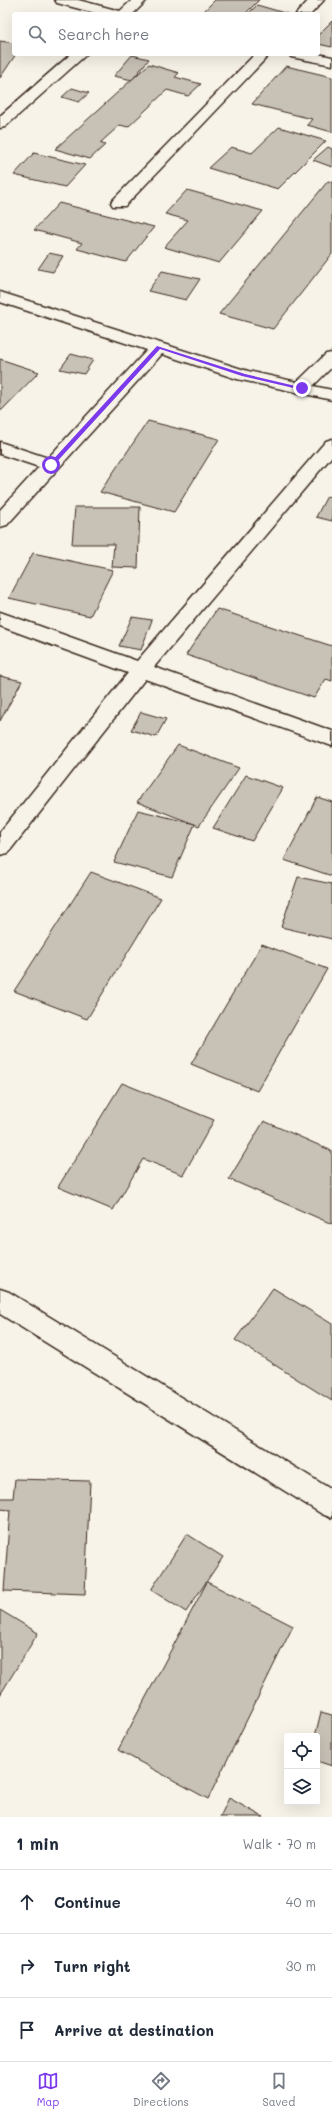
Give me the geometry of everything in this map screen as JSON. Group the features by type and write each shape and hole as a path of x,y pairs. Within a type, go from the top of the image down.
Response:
{"street":[{"path":"62,0 107,12"},
{"path":"127,12 140,0"},
{"path":"305,12 317,0"},
{"path":"0,124 78,56"},
{"path":"119,203 261,56"},
{"path":"306,56 332,61"},
{"path":"0,297 243,375 332,395"},
{"path":"0,521 159,347"},
{"path":"302,388 332,358"},
{"path":"0,847 141,670 332,445"},
{"path":"0,448 51,465"},
{"path":"0,619 332,739"},
{"path":"0,1300 332,1505"}],"building":[{"path":"215,0 259,0 247,12 203,12"},
{"path":"257,5 281,12 250,12"},
{"path":"332,21 332,47 320,44 320,33"},
{"path":"0,41 12,43 12,56 15,56 0,78"},
{"path":"131,56 149,59 132,80 114,76"},
{"path":"149,64 179,73 175,77 201,84 188,96 167,90 128,127 120,125 100,143 105,145 90,159 55,149"},
{"path":"286,66 332,77 332,132 307,125 312,119 252,104"},
{"path":"72,88 89,93 79,102 62,97"},
{"path":"279,127 326,141 278,189 208,168 231,147 252,153"},
{"path":"328,147 332,149 332,167 313,160"},
{"path":"34,153 85,165 65,187 14,175"},
{"path":"328,181 332,182 332,254 273,329 219,314"},
{"path":"187,190 263,211 219,263 164,247 188,220 165,214"},
{"path":"59,203 154,227 126,262 77,249 82,243 34,230"},
{"path":"49,253 63,256 53,272 38,269"},
{"path":"162,271 200,279 186,300 148,291"},
{"path":"71,354 93,360 84,374 60,369"},
{"path":"0,359 39,372 2,410 0,410"},
{"path":"148,421 219,439 174,512 100,492"},
{"path":"327,496 332,498 332,521 316,517"},
{"path":"75,507 140,507 138,568 112,567 114,544 72,544"},
{"path":"33,553 113,570 90,616 9,598"},
{"path":"217,609 332,646 332,681 326,679 314,698 186,655"},
{"path":"132,617 152,620 141,650 119,646"},
{"path":"0,676 22,681 0,721"},
{"path":"141,712 166,719 156,737 131,730"},
{"path":"178,745 239,768 199,826 137,802"},
{"path":"246,775 283,788 252,841 213,828"},
{"path":"317,797 332,802 332,876 284,860"},
{"path":"138,810 195,824 172,877 114,862"},
{"path":"91,872 161,898 87,1019 14,991"},
{"path":"298,877 332,884 332,939 281,927"},
{"path":"262,944 327,969 257,1091 191,1064"},
{"path":"122,1083 214,1120 183,1175 143,1159 113,1210 58,1187"},
{"path":"264,1121 332,1151 332,1224 229,1179"},
{"path":"273,1288 332,1324 332,1401 235,1340"},
{"path":"15,1479 90,1481 85,1594 4,1591 10,1510 0,1509 0,1498 13,1498"},
{"path":"187,1534 223,1557 186,1612 151,1590"},
{"path":"207,1582 293,1626 208,1799 118,1750"},
{"path":"0,1610 38,1633 0,1695"},
{"path":"321,1712 332,1715 332,1766 320,1762 320,1733 316,1733"},
{"path":"229,1798 263,1817 220,1817"}],"route":[{"path":"51,465 159,347 243,375 302,388"}]}
